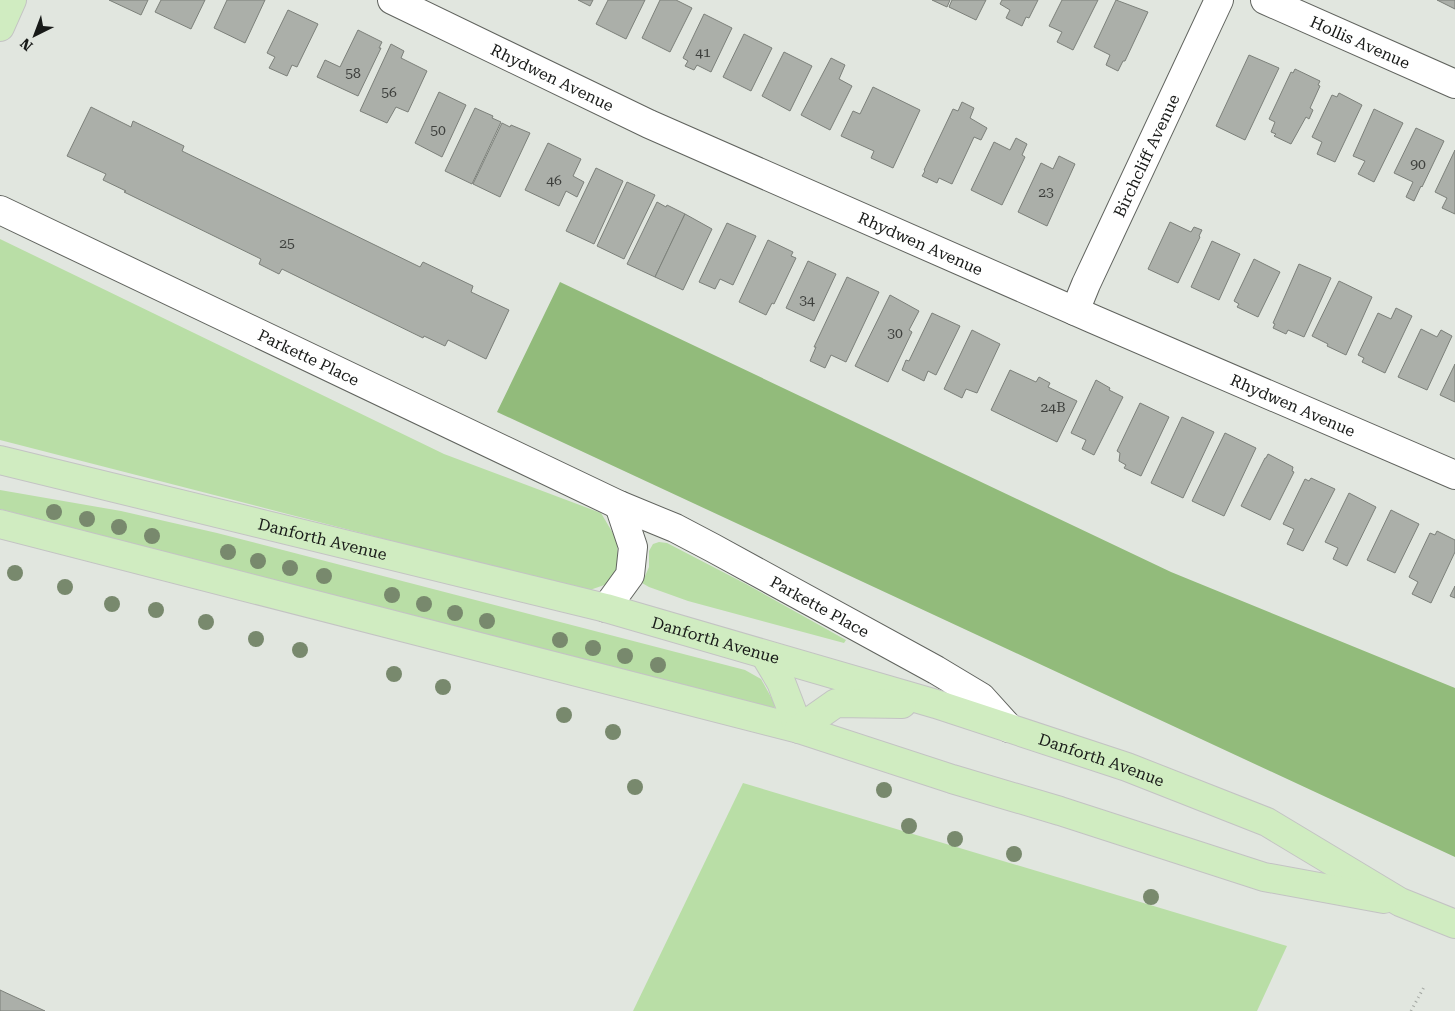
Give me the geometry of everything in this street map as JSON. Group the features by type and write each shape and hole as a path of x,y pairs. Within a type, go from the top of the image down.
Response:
{"main road":[{"path":"0,27 12,0"},
{"name":"Danforth Avenue","path":"0,460 606,608 936,704 1127,767 1267,822 1400,902 1455,924"},
{"name":"Danforth Avenue","path":"0,524 799,729 1264,877 1400,902"},
{"path":"765,655 781,682 799,729 836,704 936,704"}],"street":[{"name":"Rhydwen Avenue","path":"392,0 649,124 1455,475"},
{"name":"Birchcliff Avenue","path":"1075,311 1219,0"},
{"name":"Hollis Avenue","path":"1265,0 1455,84"},
{"name":"Parkette Place","path":"0,210 713,548 936,670 981,697 1009,728"},
{"path":"606,608 630,575 633,547 619,505"}],"path":[{"path":"1411,1011 1424,987"}],"green space":[{"path":"0,239 444,454 601,513 617,540 618,565 613,582 587,591 0,440"},
{"path":"560,282 1171,572 1455,688 1455,857 497,412"},
{"path":"0,490 121,511 217,533 745,670 761,679 776,706 770,709 0,509"},
{"path":"659,542 667,543 746,584 846,640 844,643 688,601 649,587 642,583 649,567 649,551 653,544"},
{"path":"743,783 1287,946 1257,1011 633,1011"}],"building":[{"path":"109,0 148,0 141,15"},
{"path":"161,0 205,0 191,29 155,12"},
{"path":"227,0 265,0 245,43 214,28"},
{"path":"578,0 593,0 590,6"},
{"path":"608,0 645,0 626,39 596,24"},
{"path":"660,0 676,0 692,8 670,52 642,38"},
{"path":"932,0 950,0 947,7"},
{"path":"952,0 986,0 976,20 949,7"},
{"path":"1002,0 1038,0 1029,18 1026,17 1022,26 1006,18 1010,10 1000,4"},
{"path":"1062,0 1098,0 1073,50 1057,42 1062,32 1049,26"},
{"path":"1116,0 1148,12 1125,61 1123,61 1118,71 1106,65 1110,55 1094,47"},
{"path":"1437,0 1455,0 1455,9"},
{"path":"288,10 318,24 297,67 292,65 287,76 269,68 275,57 267,53"},
{"path":"704,14 732,28 711,72 697,65 694,70 685,66 688,61 683,58"},
{"path":"358,30 382,42 379,48 381,48 358,96 317,77 325,60 340,67"},
{"path":"744,34 772,48 751,91 723,77"},
{"path":"391,44 404,51 401,58 427,71 408,112 396,107 387,123 360,111"},
{"path":"784,52 812,66 790,111 762,96"},
{"path":"1249,55 1279,68 1245,140 1216,126"},
{"path":"831,58 845,65 839,79 852,86 830,130 801,115"},
{"path":"1295,69 1320,81 1318,85 1320,86 1310,108 1313,110 1309,119 1306,117 1291,144 1274,136 1276,134 1271,132 1275,122 1269,119 1291,72 1293,73"},
{"path":"873,87 920,110 893,168 871,158 874,151 841,136 853,111 860,114"},
{"path":"439,92 466,105 442,157 415,143"},
{"path":"1339,93 1362,105 1335,162 1317,154 1322,142 1312,137 1332,95 1337,97"},
{"path":"962,102 974,108 970,118 987,128 981,140 974,137 952,184 939,178 937,183 922,176 953,109 958,111"},
{"path":"91,107 131,127 133,121 184,146 182,151 420,267 423,262 473,286 471,292 509,310 486,359 448,340 445,346 424,336 423,338 282,269 279,274 259,264 261,259 103,180 106,174 67,156"},
{"path":"475,108 501,122 472,184 445,171"},
{"path":"1374,109 1403,123 1374,182 1358,174 1365,161 1353,156"},
{"path":"502,123 530,133 500,197 473,184"},
{"path":"1416,128 1444,141 1414,201 1406,197 1413,182 1394,173"},
{"path":"1016,138 1027,144 1022,155 1025,157 1002,205 971,190 994,142 1010,150"},
{"path":"548,143 581,159 573,176 584,182 577,197 566,191 559,206 525,190"},
{"path":"1455,150 1455,214 1442,208 1447,198 1435,192"},
{"path":"1059,156 1075,164 1047,226 1018,212 1041,163 1053,169"},
{"path":"596,168 623,181 594,244 566,231"},
{"path":"627,182 655,195 624,259 597,246"},
{"path":"657,202 685,214 655,277 627,264"},
{"path":"685,214 712,229 683,290 655,277"},
{"path":"1170,222 1191,232 1194,227 1202,230 1178,283 1148,269"},
{"path":"727,223 756,236 733,285 720,279 715,289 699,282"},
{"path":"768,240 793,252 791,256 796,258 774,304 772,303 766,315 739,302"},
{"path":"1212,241 1240,254 1219,300 1191,287"},
{"path":"1254,259 1280,272 1258,317 1237,307 1239,304 1234,301"},
{"path":"808,261 836,274 814,321 786,308"},
{"path":"1299,264 1331,278 1304,337 1288,330 1286,334 1273,328 1275,324 1273,323"},
{"path":"847,277 879,292 846,362 831,355 825,368 810,361 816,347 814,347"},
{"path":"1339,281 1372,297 1346,355 1312,336"},
{"path":"890,295 919,311 909,330 912,332 888,382 855,366"},
{"path":"1396,308 1412,316 1385,373 1362,362 1364,358 1358,355 1378,313 1391,319"},
{"path":"932,313 960,326 936,375 928,371 924,381 902,370 906,360 909,361"},
{"path":"1421,329 1437,337 1441,330 1452,336 1427,390 1398,377"},
{"path":"972,330 1000,344 977,393 966,389 962,398 944,389"},
{"path":"1455,364 1455,402 1440,395"},
{"path":"1010,370 1036,382 1039,377 1050,383 1048,387 1077,401 1057,442 991,410"},
{"path":"1096,380 1110,388 1109,390 1123,397 1094,455 1082,449 1086,440 1071,433"},
{"path":"1140,403 1169,417 1141,476 1124,468 1126,465 1119,461 1120,453 1117,451"},
{"path":"1182,417 1214,432 1183,498 1151,483"},
{"path":"1225,433 1256,448 1224,516 1192,501"},
{"path":"1268,454 1293,467 1292,471 1294,472 1270,520 1241,506"},
{"path":"1311,478 1335,489 1303,551 1287,544 1294,529 1283,524 1305,479 1309,481"},
{"path":"1349,493 1376,507 1347,566 1333,559 1338,548 1325,542"},
{"path":"1391,510 1419,524 1395,573 1367,560"},
{"path":"1437,531 1455,540 1455,552 1431,603 1412,594 1418,582 1409,577 1430,533 1435,535"},
{"path":"1455,586 1455,598 1450,596"},
{"path":"0,990 45,1011 0,1011"}]}
